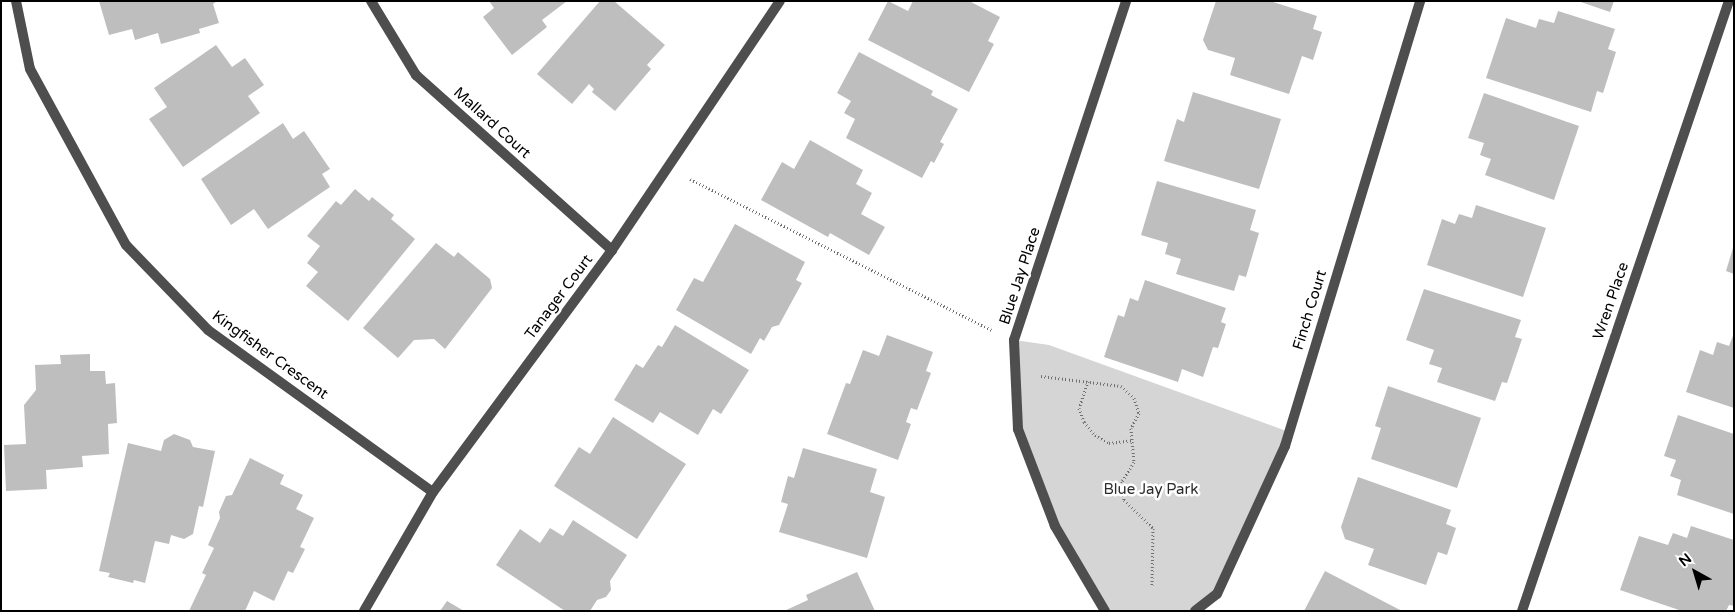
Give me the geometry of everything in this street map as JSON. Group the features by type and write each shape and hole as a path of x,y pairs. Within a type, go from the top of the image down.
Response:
{"street":[{"name":"Kingfisher Crescent","path":"16,1 30,69 126,245 208,330 432,492"},
{"name":"Mallard Court","path":"371,1 416,75 612,250"},
{"name":"Tanager Court","path":"364,611 432,492 612,250 780,1"},
{"name":"Blue Jay Place","path":"1105,611 1055,526 1018,429 1014,340 1126,1"},
{"name":"Finch Court","path":"1195,611 1217,594 1284,446 1420,1"},
{"name":"Wren Place","path":"1522,611 1729,1"}],"path":[{"path":"673,160 689,178 983,327 1014,340"},
{"path":"1040,376 1121,386 1134,398 1139,413 1131,428 1134,462 1122,481 1124,500 1153,528 1152,587"},
{"path":"1088,381 1079,408 1084,422 1095,435 1109,443 1132,440"}],"green space":[{"name":"Blue Jay Park","path":"1014,340 1049,345 1289,432 1217,594 1195,611 1105,611 1055,526 1018,429"}],"building":[{"path":"99,1 217,1 213,4 219,23 199,29 200,33 161,44 158,33 135,40 132,29 109,35"},
{"path":"489,1 567,1 542,20 547,27 512,55 483,17 494,8"},
{"path":"600,1 614,1 665,45 647,65 651,69 615,111 592,92 594,89 589,84 572,104 537,74"},
{"path":"888,1 908,11 913,1 969,1 1000,17 988,41 994,44 969,92 868,40"},
{"path":"1216,1 1270,1 1317,16 1313,29 1322,32 1313,60 1302,56 1289,94 1230,75 1235,58 1208,50 1203,40"},
{"path":"1578,1 1614,1 1610,12"},
{"path":"1558,11 1615,29 1608,49 1616,52 1603,93 1597,91 1591,112 1486,78 1506,18 1536,28 1539,19 1554,23"},
{"path":"216,45 232,67 245,58 264,85 248,96 260,113 183,167 149,119 167,107 154,88"},
{"path":"859,52 933,91 931,95 958,109 940,142 944,144 934,163 931,161 922,178 846,138 855,119 844,113 851,101 837,93"},
{"path":"1193,92 1281,119 1259,189 1164,161 1177,119 1184,122"},
{"path":"1484,93 1579,126 1554,200 1485,175 1491,159 1480,155 1484,143 1468,138"},
{"path":"283,123 293,139 304,131 330,169 322,174 330,187 268,229 254,209 231,225 201,179"},
{"path":"810,140 863,170 856,184 872,193 861,214 885,227 869,255 830,233 828,237 761,200 782,162 794,169"},
{"path":"1157,181 1256,210 1250,230 1259,233 1246,277 1239,275 1234,291 1176,274 1181,259 1165,254 1168,243 1141,235"},
{"path":"355,189 369,201 372,197 394,215 391,219 415,239 348,321 306,286 318,272 307,263 320,246 307,236 336,201 341,205"},
{"path":"1476,205 1546,228 1523,297 1427,265 1442,219 1455,224 1459,214 1472,218"},
{"path":"735,224 805,262 796,280 802,283 779,325 772,327 764,341 760,338 751,354 676,310 694,278 703,282"},
{"path":"436,243 454,257 458,252 490,279 492,288 445,349 434,339 414,340 398,358 363,328"},
{"path":"1734,248 1734,274 1726,271"},
{"path":"1145,280 1226,308 1221,322 1226,324 1218,348 1213,347 1203,377 1182,369 1178,382 1104,357 1118,315 1124,317 1130,298 1138,301"},
{"path":"1424,289 1521,320 1515,337 1522,339 1507,383 1502,382 1495,401 1437,382 1442,368 1429,364 1434,350 1406,340"},
{"path":"675,325 749,370 721,414 713,409 698,435 660,412 653,423 614,400 636,364 643,368 658,345 662,347"},
{"path":"1734,333 1734,408 1686,392 1700,350 1713,355 1717,342 1729,346"},
{"path":"887,335 933,352 926,371 931,373 917,410 911,408 906,422 911,424 898,460 827,434 846,383 850,384 863,350 879,356"},
{"path":"90,354 90,371 105,371 106,384 115,383 117,423 108,424 109,454 82,456 83,467 46,470 47,489 6,491 4,445 26,444 24,405 36,390 35,365 61,364 60,355"},
{"path":"1388,386 1481,418 1457,488 1371,459 1381,428 1375,426"},
{"path":"1678,415 1734,434 1734,514 1677,495 1681,480 1670,476 1676,460 1664,456"},
{"path":"613,417 686,464 637,539 554,486 579,447 590,454"},
{"path":"174,434 190,440 193,447 215,451 203,507 199,506 193,534 184,539 171,535 169,544 155,541 145,583 134,580 133,583 108,577 110,573 99,571 128,443 161,451 164,440"},
{"path":"803,448 877,469 870,492 885,497 867,558 779,532 788,504 781,502 788,476 794,478"},
{"path":"250,458 284,475 280,484 303,495 296,509 314,518 300,547 305,549 293,573 288,571 274,601 254,591 245,611 189,611 206,575 202,573 214,548 208,545 220,518 219,512 226,496 232,495"},
{"path":"1358,477 1451,510 1446,524 1456,528 1447,555 1438,552 1426,585 1368,565 1374,549 1345,539 1341,527"},
{"path":"573,520 627,555 610,581 611,590 606,597 597,600 590,611 565,611 496,565 520,529 540,543 550,528 563,536"},
{"path":"1691,526 1734,540 1734,606 1729,605 1726,611 1682,611 1620,590 1639,536 1668,545 1673,533 1687,538"},
{"path":"1325,571 1402,611 1304,611"},
{"path":"857,572 875,611 784,611 808,600 806,595"},
{"path":"447,601 464,611 440,611"}]}
